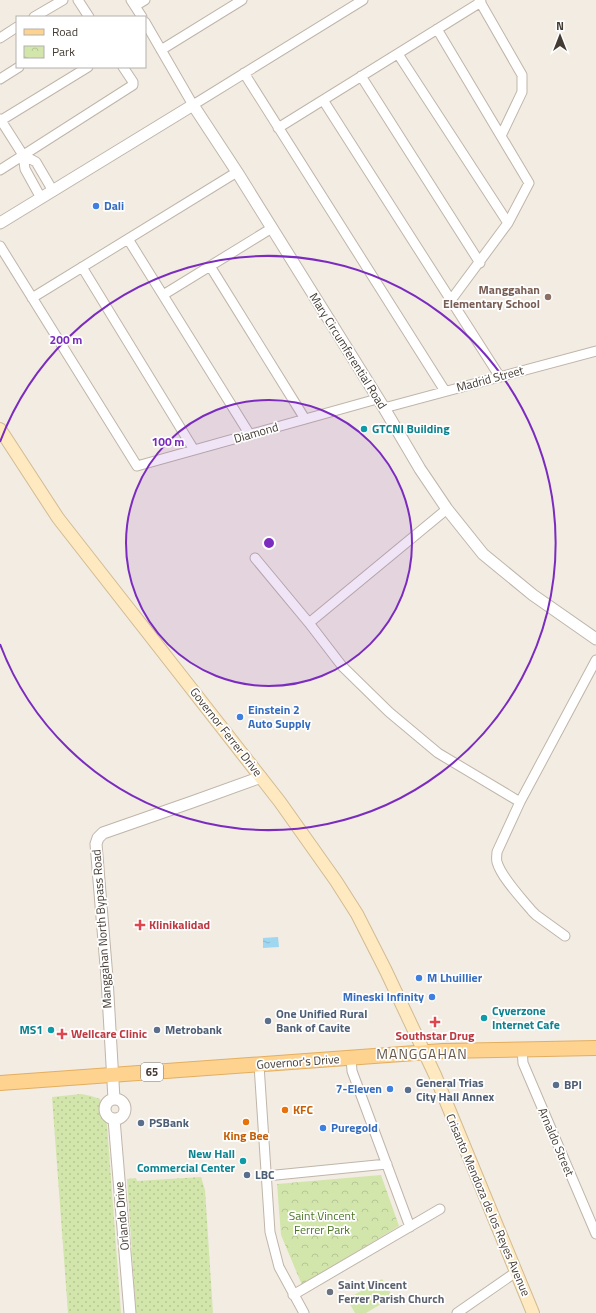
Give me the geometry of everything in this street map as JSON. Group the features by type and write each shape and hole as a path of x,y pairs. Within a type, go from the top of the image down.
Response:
{"main road":[{"name":"Governor Ferrer Drive","path":"0,429 58,518 300,828 336,880 357,914 386,971 424,1053"},
{"name":"Governor's Drive","path":"0,1083 424,1053 596,1048"},
{"name":"Crisanto Mendoza de los Reyes Avenue","path":"424,1053 435,1075 533,1313"}],"street":[{"path":"36,16 62,0"},
{"path":"78,0 88,16"},
{"path":"141,16 133,3 145,0"},
{"path":"162,50 242,0"},
{"path":"0,223 363,0"},
{"path":"278,128 398,54 480,1 522,74 522,92 501,136"},
{"name":"Mary Circumferential Road","path":"146,24 193,105 237,172 381,403 420,469 447,509 483,554 533,595 596,640"},
{"path":"0,38 16,28"},
{"path":"437,29 529,183 508,223 480,263 451,300"},
{"path":"398,54 508,223"},
{"path":"0,79 17,68"},
{"path":"41,198 24,169 22,155 0,120 86,68"},
{"path":"0,170 132,86 133,82 124,68"},
{"path":"244,73 444,391"},
{"path":"361,76 480,263"},
{"path":"323,100 500,377"},
{"path":"22,155 36,162 52,191"},
{"path":"0,246 32,298 237,172"},
{"path":"163,295 272,228"},
{"path":"128,239 250,435"},
{"path":"210,266 305,419"},
{"path":"82,267 194,450"},
{"name":"Diamond","path":"32,298 137,466 305,419 381,403"},
{"name":"Madrid Street","path":"381,403 444,391 596,351"},
{"path":"309,623 447,509"},
{"path":"255,558 309,623 342,666 389,712 438,753 520,802"},
{"path":"565,936 536,915 508,882 496,861 497,852 520,802 596,660"},
{"name":"Manggahan North Bypass Road","path":"113,1074 96,844 98,838 103,833 260,777"},
{"name":"Arnaldo Street","path":"522,1049 523,1063 596,1234"},
{"path":"351,1058 352,1071 410,1227"},
{"path":"259,1065 270,1232 279,1267 304,1313"},
{"name":"Orlando Drive","path":"113,1074 114,1099 107,1102 105,1110 107,1116 114,1119 130,1313"},
{"path":"266,1176 387,1164"},
{"path":"294,1295 440,1209"},
{"path":"456,1313 516,1272"}],"green space":[{"path":"81,1094 100,1099 107,1125 121,1313 68,1313 52,1097"},
{"name":"Saint Vincent Ferrer Park","path":"381,1175 399,1226 302,1285 281,1235 277,1184"},
{"path":"201,1177 205,1190 213,1313 136,1313 127,1179 136,1178 137,1181"},
{"path":"382,1279 393,1297 366,1313 355,1313 347,1299"}],"water":[{"path":"278,937 279,947 263,948 263,938"}],"place":[{"name":"Dali","path":"96,206"},
{"name":"Manggahan Elementary School","path":"548,297"},
{"name":"GTCNI Building","path":"364,429"},
{"name":"Einstein 2 Auto Supply","path":"240,717"},
{"name":"Klinikalidad","path":"140,925"},
{"name":"M Lhuillier","path":"419,978"},
{"name":"Mineski Infinity","path":"432,997"},
{"name":"Cyverzone Internet Cafe","path":"484,1018"},
{"name":"One Unified Rural Bank of Cavite","path":"268,1021"},
{"name":"Southstar Drug","path":"435,1022"},
{"name":"MS1","path":"51,1030"},
{"name":"Metrobank","path":"157,1030"},
{"name":"Wellcare Clinic","path":"62,1034"},
{"name":"BPI","path":"556,1085"},
{"name":"7-Eleven","path":"390,1089"},
{"name":"General Trias City Hall Annex","path":"408,1090"},
{"name":"KFC","path":"285,1110"},
{"name":"King Bee","path":"246,1122"},
{"name":"PSBank","path":"141,1123"},
{"name":"Puregold","path":"323,1128"},
{"name":"New Hall Commercial Center","path":"243,1161"},
{"name":"LBC","path":"247,1175"},
{"name":"Saint Vincent Ferrer Parish Church","path":"330,1292"}],"district":[{"name":"MANGGAHAN","path":"422,1054"}]}
